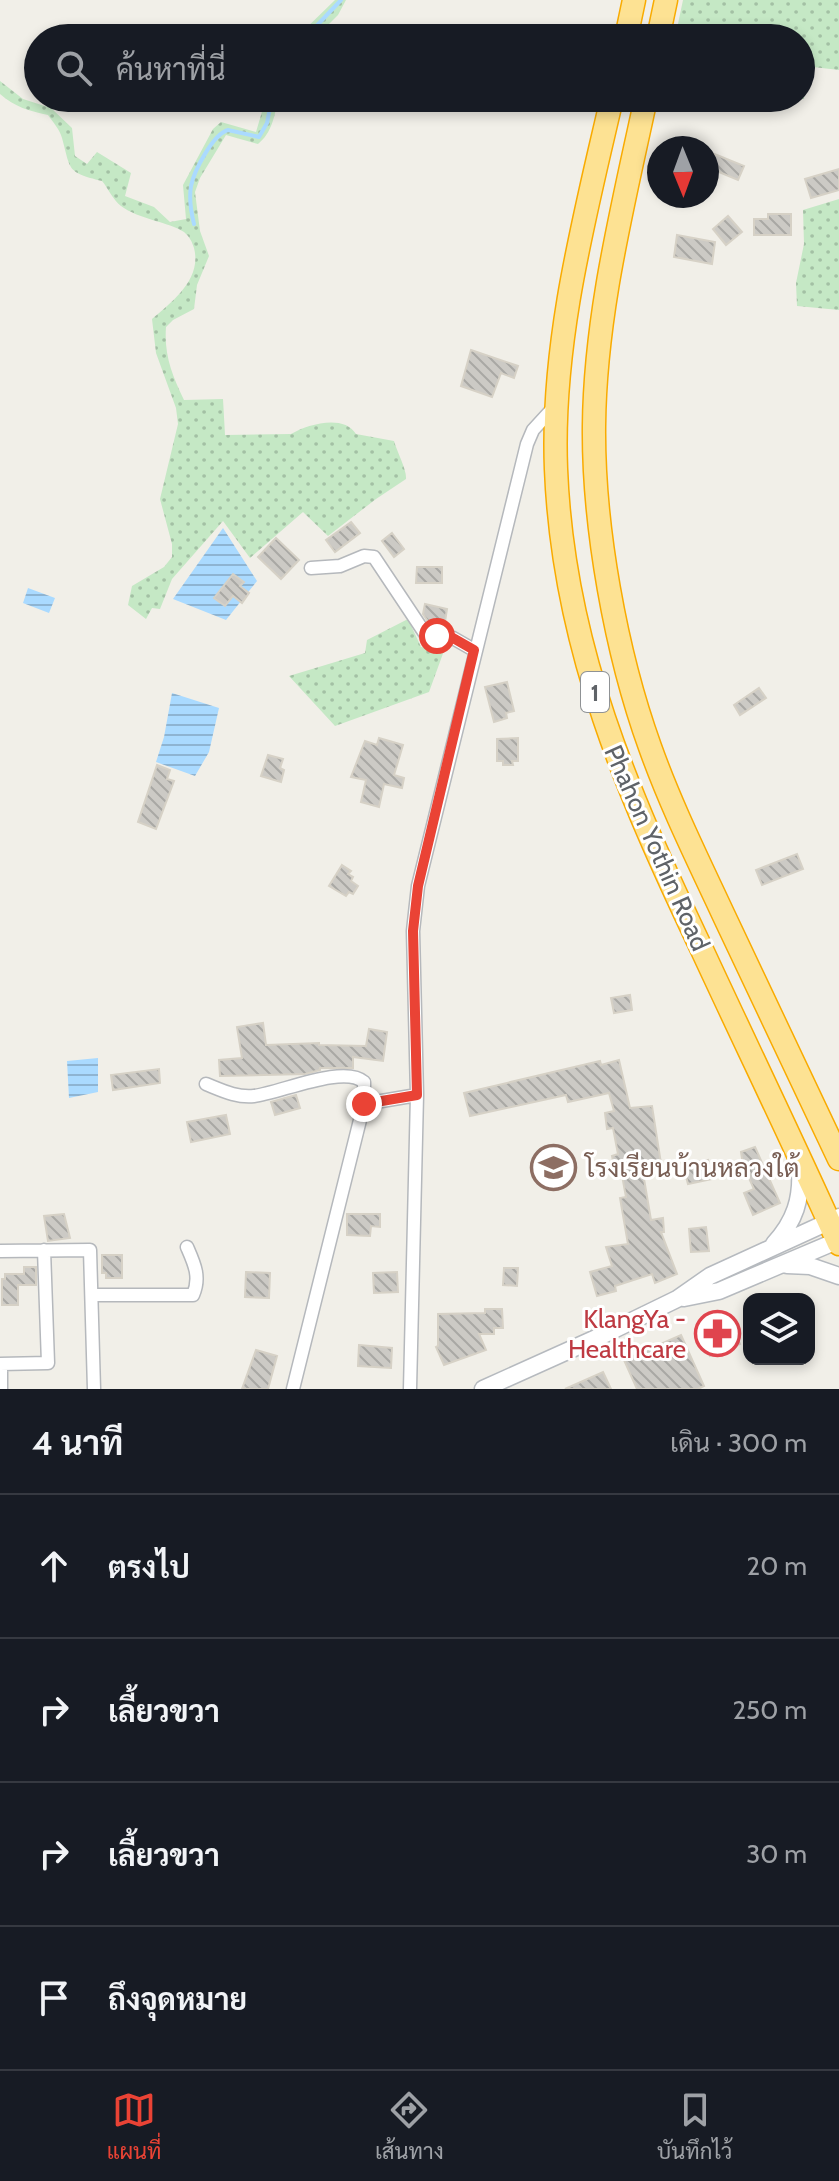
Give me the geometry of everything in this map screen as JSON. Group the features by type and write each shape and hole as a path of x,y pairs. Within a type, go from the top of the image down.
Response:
{"highway":[{"path":"629,24 634,0"},
{"path":"661,24 666,0"},
{"name":"Phahon Yothin Road","path":"609,112 579,242 557,404 556,468 572,596 600,712 644,827 837,1233"},
{"name":"Phahon Yothin Road","path":"643,112 608,277 594,427 599,507 611,599 649,745 674,808 839,1159"}],"main road":[{"path":"770,1249 789,1228 801,1196 799,1157"},
{"path":"483,1389 677,1299 710,1276 770,1249 837,1233"},
{"path":"677,1299 719,1291 780,1265 837,1233"},
{"path":"780,1265 810,1266 838,1277"}],"street":[{"path":"410,1389 417,1095 413,931 418,886 527,444 533,430 557,404"},
{"path":"311,568 340,566 364,556 374,557 426,635 453,638 474,650"},
{"path":"206,1084 241,1097 322,1079 351,1076 364,1082 364,1104 293,1389"},
{"path":"364,1104 417,1095"},
{"path":"92,1295 193,1295 197,1287 197,1270 187,1247"},
{"path":"1,1389 0,1364 48,1363 44,1250"},
{"path":"0,1251 90,1250 94,1389"}],"green space":[{"path":"335,0 346,0 329,24 310,24"},
{"path":"683,0 839,0 839,70 815,67 815,24 678,24"},
{"path":"0,81 24,99 24,109 22,108 0,94"},
{"path":"37,112 55,112 72,128 75,156 87,164 97,152 131,173 125,196 154,207 170,222 186,219 183,185 213,129 221,122 256,132 262,112 275,112 267,135 258,144 226,135 200,178 195,192 200,231 209,256 197,285 194,309 166,327 166,347 173,373 184,400 223,399 225,435 291,434 316,424 343,424 356,434 394,441 406,475 406,479 328,536 303,512 250,558 223,521 172,579 160,609 152,608 146,619 128,605 132,586 164,567 172,557 172,544 160,499 178,424 176,408 156,353 152,319 177,297 190,279 194,270 194,248 184,232 128,210 116,201 102,181 76,172 69,163 60,132 48,115"},
{"path":"839,199 839,310 797,306 796,283 804,244 803,210"},
{"path":"408,619 421,647 445,648 429,692 335,726 289,676 365,653 367,640"}],"water":[{"path":"223,528 257,581 226,620 173,599"},
{"path":"28,588 55,598 49,613 23,603"},
{"path":"172,693 219,708 209,752 195,776 156,762"},
{"path":"98,1058 98,1092 69,1098 67,1061"}],"building":[{"path":"719,156 744,166 738,180 719,172"},
{"path":"839,169 839,190 811,198 805,179"},
{"path":"768,214 791,214 791,235 754,235 754,219 768,219"},
{"path":"728,216 742,232 726,245 713,229"},
{"path":"677,235 715,242 712,264 674,257"},
{"path":"471,350 518,366 514,378 501,373 492,397 461,386"},
{"path":"351,522 360,533 335,552 326,540"},
{"path":"392,533 404,549 394,557 382,541"},
{"path":"276,538 299,560 281,579 258,557"},
{"path":"417,567 442,567 442,583 416,583"},
{"path":"233,574 244,582 240,586 249,593 242,603 233,596 225,606 214,598"},
{"path":"425,604 447,609 444,628 431,626 423,614"},
{"path":"507,682 514,711 506,713 507,718 494,722 485,687"},
{"path":"759,688 766,698 740,715 734,705"},
{"path":"379,738 403,745 394,775 404,778 402,788 384,784 379,807 361,802 366,780 351,777 365,741 377,745"},
{"path":"518,738 518,761 512,761 513,765 503,765 503,761 497,761 497,739"},
{"path":"268,755 283,759 281,782 261,776"},
{"path":"157,765 170,770 167,779 174,781 156,829 138,822"},
{"path":"797,854 803,869 762,885 756,870"},
{"path":"342,865 351,871 348,874 353,877 351,881 358,886 353,894 349,892 346,896 329,886"},
{"path":"630,995 632,1010 614,1013 611,998"},
{"path":"263,1023 266,1045 319,1043 366,1046 369,1029 387,1032 383,1061 353,1057 353,1068 320,1068 305,1074 220,1076 219,1060 242,1058 237,1027"},
{"path":"619,1060 630,1108 652,1106 662,1170 643,1173 651,1220 663,1218 664,1232 661,1232 677,1274 655,1283 652,1274 615,1286 616,1291 597,1296 590,1272 612,1266 606,1247 628,1244 620,1198 626,1197 621,1170 615,1171 612,1156 618,1154 613,1128 607,1129 605,1113 614,1111 609,1093 568,1102 566,1095 470,1116 464,1093 600,1061 601,1065"},
{"path":"159,1069 160,1083 113,1090 111,1075"},
{"path":"296,1095 300,1108 275,1115 271,1102"},
{"path":"226,1115 230,1134 191,1142 187,1122"},
{"path":"755,1147 780,1203 753,1215 744,1193 754,1189 743,1165 741,1152"},
{"path":"708,1160 712,1179 688,1184 683,1165"},
{"path":"64,1214 70,1238 48,1241 44,1216"},
{"path":"347,1214 380,1214 380,1227 371,1226 370,1236 347,1235"},
{"path":"706,1227 709,1251 691,1252 689,1229"},
{"path":"102,1255 122,1255 122,1278 106,1278 106,1273 102,1273"},
{"path":"24,1267 36,1267 36,1285 18,1285 18,1305 2,1305 2,1279 5,1279 5,1274 24,1274"},
{"path":"504,1268 518,1268 517,1286 503,1285"},
{"path":"246,1272 270,1273 269,1298 245,1297"},
{"path":"397,1272 398,1292 374,1293 373,1273"},
{"path":"485,1309 502,1309 503,1328 494,1328 494,1334 479,1334 486,1350 444,1365 436,1347 438,1314 485,1313"},
{"path":"729,1315 740,1344 710,1356 698,1327"},
{"path":"681,1335 704,1386 698,1389 637,1389 624,1360"},
{"path":"359,1345 392,1348 391,1368 358,1366"},
{"path":"256,1350 277,1356 268,1389 242,1389"},
{"path":"603,1372 611,1389 565,1389"}],"waterway":[{"path":"318,24 341,0"},
{"path":"194,224 191,186 205,154 216,138 228,130 259,137 269,112"}],"place":[{"name":"โรงเรียนบ้านหลวงใต้","path":"554,1168"},
{"name":"KlangYa - Healthcare","path":"717,1334"}],"route":[{"path":"364,1104 417,1095 413,931 418,886 474,650 453,638 437,636"}]}
